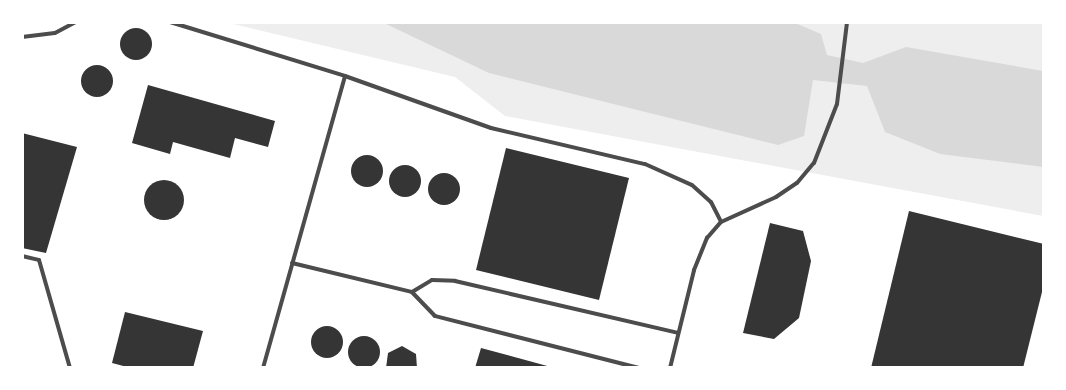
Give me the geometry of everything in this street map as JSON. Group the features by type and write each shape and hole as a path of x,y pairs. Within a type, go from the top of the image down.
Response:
{"lane":[{"path":"22,37 55,33 76,22"},
{"path":"170,22 345,76 491,128 645,164 692,185 711,202 721,222"},
{"path":"670,368 694,270 707,238 721,222 741,210 776,197 797,183 814,164 838,104 847,22"},
{"path":"263,368 345,76"},
{"path":"22,256 39,260 70,368"},
{"path":"292,264 412,292 434,316 639,368"},
{"path":"412,292 432,280 455,281 678,333"}],"shaded area":[{"path":"229,23 1043,23 1043,216 505,116 455,77"},
{"path":"384,23 795,23 821,34 827,55 863,63 906,47 1043,71 1043,167 940,154 885,132 867,86 813,80 804,136 778,145 489,73"}],"building":[{"path":"136,28 142,29 147,33 151,38 151,50 147,55 142,59 136,60 130,59 125,55 121,50 120,44 121,38 125,33 130,29"},
{"path":"97,65 103,66 108,70 112,75 112,87 108,92 103,96 97,97 91,96 86,92 82,87 81,81 82,75 86,70 91,66"},
{"path":"148,85 275,121 268,147 235,138 230,158 173,142 170,154 132,143"},
{"path":"22,133 77,147 46,253 22,248"},
{"path":"506,148 629,178 599,300 476,270"},
{"path":"367,155 379,159 383,171 379,183 367,187 355,183 351,171 355,159"},
{"path":"405,165 417,169 421,181 417,193 405,197 393,193 389,181 393,169"},
{"path":"444,173 456,177 460,189 456,201 444,205 432,201 428,189 432,177"},
{"path":"164,180 175,183 181,189 184,200 181,211 175,217 164,220 153,217 147,211 144,200 147,189 153,183"},
{"path":"909,211 1044,244 1044,284 1023,368 871,368"},
{"path":"770,223 803,231 811,261 799,318 774,339 743,333"},
{"path":"125,312 203,331 193,368 131,368 112,363"},
{"path":"327,326 339,330 343,342 339,354 327,358 315,354 311,342 315,330"},
{"path":"364,336 370,337 375,341 379,346 379,358 375,363 370,367 364,368 358,367 353,363 349,358 348,352 349,346 353,341 358,337"},
{"path":"402,346 416,354 417,368 386,368 388,353"},
{"path":"481,348 551,367 551,368 475,368"}]}
